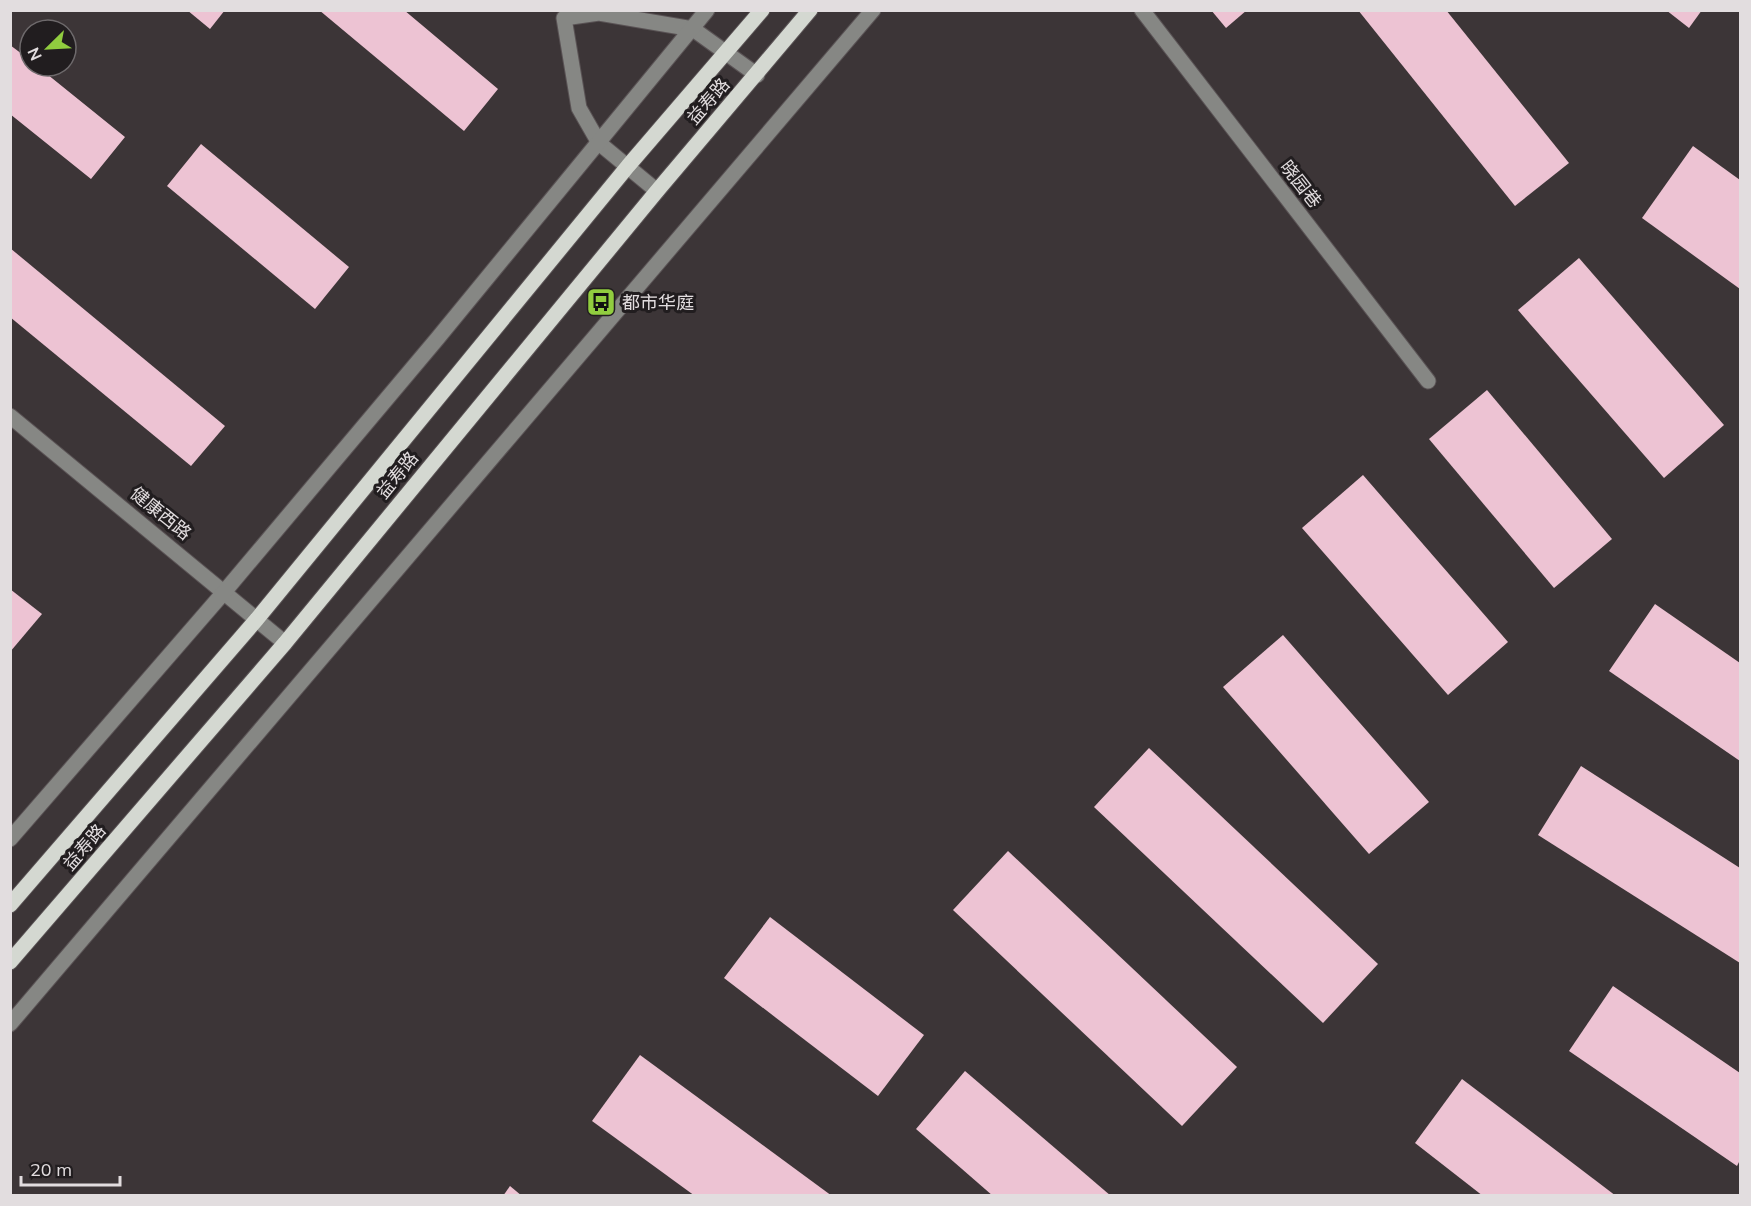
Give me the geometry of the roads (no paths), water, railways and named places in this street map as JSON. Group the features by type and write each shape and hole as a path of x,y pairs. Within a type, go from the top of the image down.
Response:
{"main road":[{"name":"益寿路","path":"10,905 257,620 628,166 762,10"},
{"name":"益寿路","path":"10,962 285,643 657,190 810,10"}],"street":[{"path":"10,839 225,591 599,143 706,10"},
{"path":"10,1024 873,10"},
{"name":"晓园巷","path":"1142,10 1428,381"},
{"path":"657,190 599,143 579,108 564,18 599,13 693,29 757,75"},
{"name":"健康西路","path":"10,416 225,591 285,643"}],"place":[{"name":"都市华庭","path":"601,302"}]}
